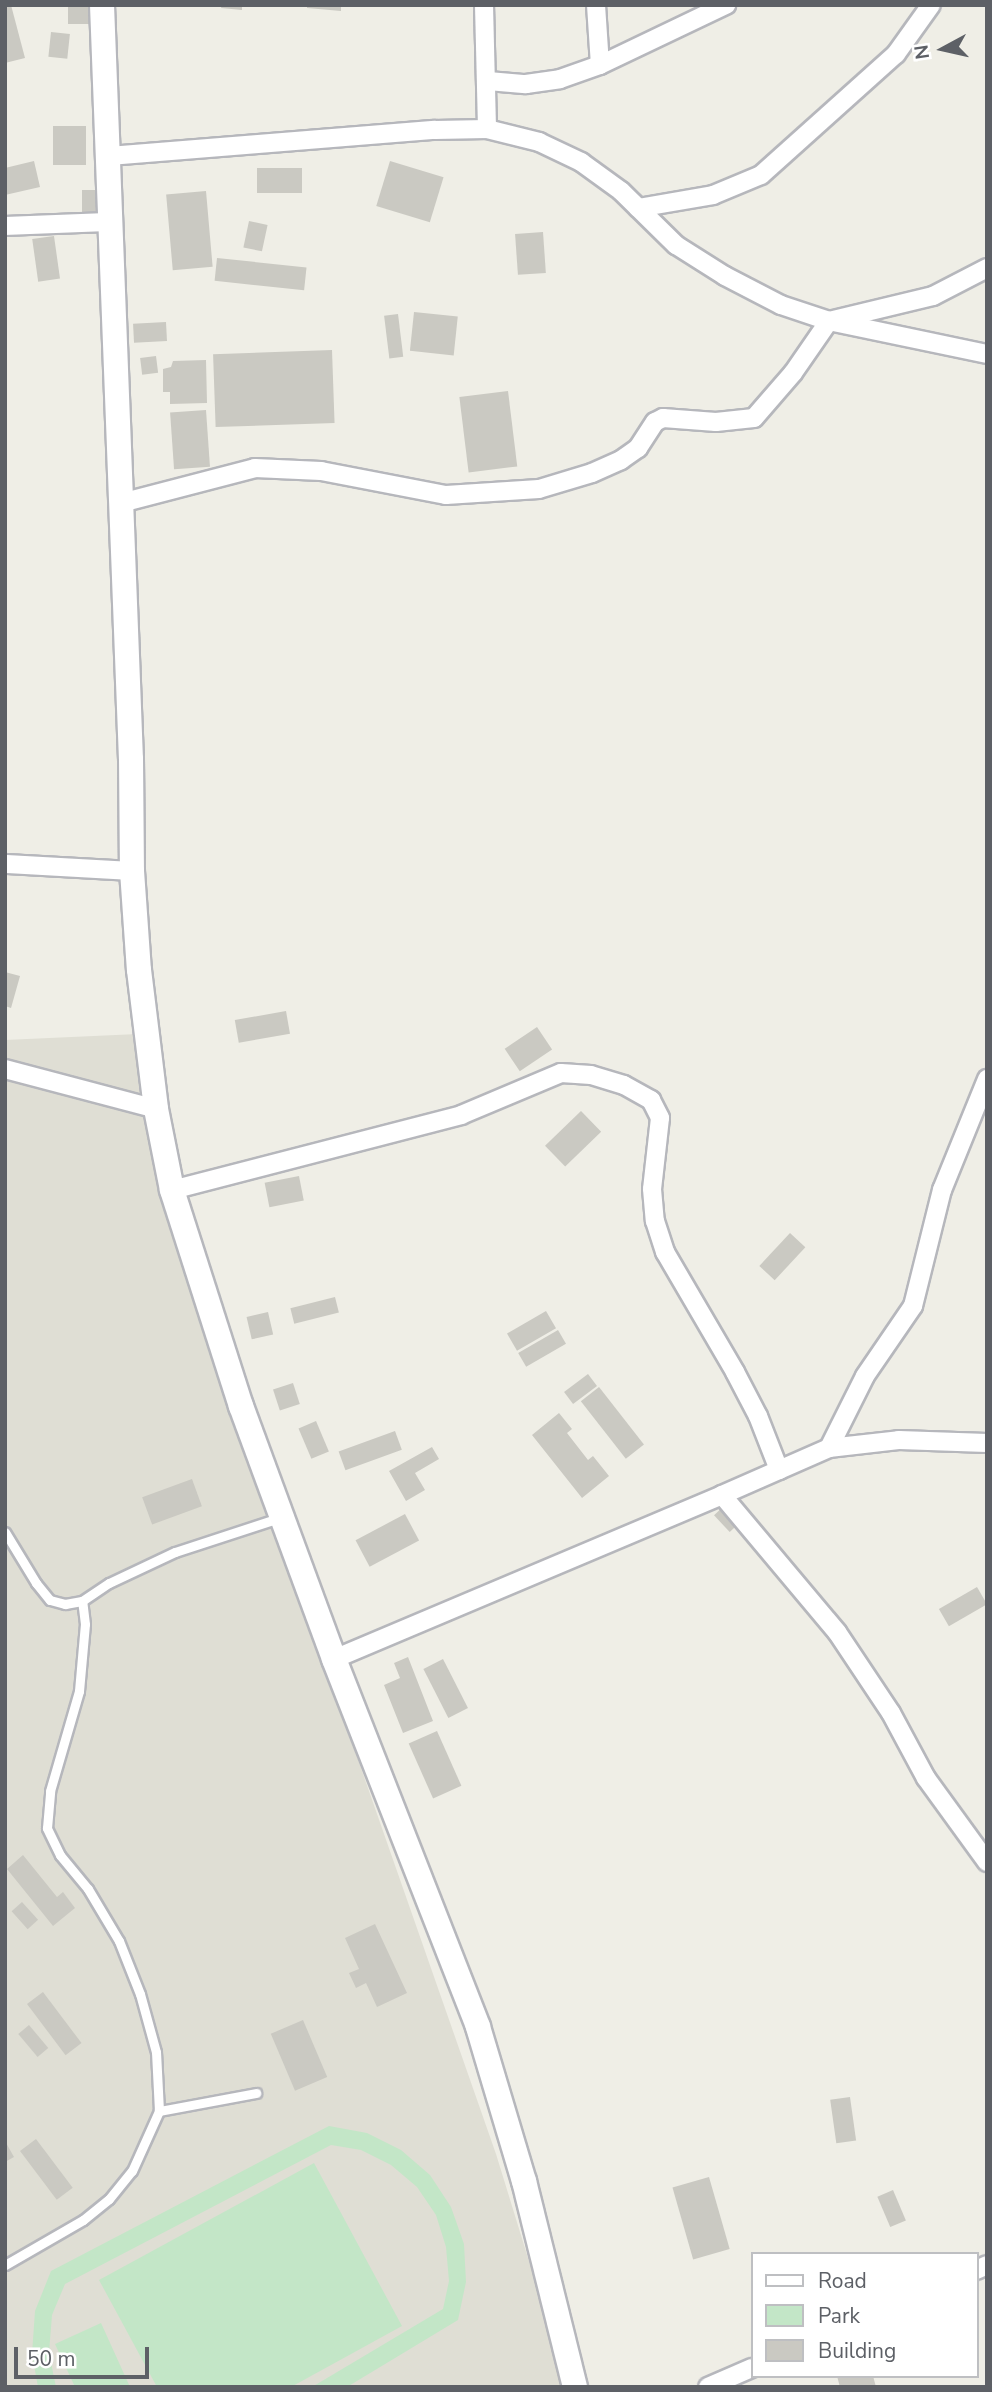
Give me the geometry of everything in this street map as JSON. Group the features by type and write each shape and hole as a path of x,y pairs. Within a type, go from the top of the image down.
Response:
{"main road":[{"path":"102,5 132,871 139,971 156,1109 172,1190 241,1406 284,1516 334,1659 478,2026 524,2181 575,2387"}],"street":[{"path":"484,5 488,81 487,130"},
{"path":"596,5 600,65"},
{"path":"488,81 526,84 560,79 600,65 726,5"},
{"path":"638,208 713,195 761,175 896,54 932,5"},
{"path":"108,156 435,130 487,130 539,142 581,162 638,208 676,245 725,276 781,305 829,321 987,355"},
{"path":"5,226 111,222"},
{"path":"121,503 255,468 321,471 446,495 539,489 592,474 621,460 638,448 655,422 663,418 739,422 754,418 793,373 829,321 933,296 960,285 987,268"},
{"path":"5,864 132,871"},
{"path":"5,1069 156,1109"},
{"path":"172,1190 461,1115 561,1073 591,1075 624,1085 651,1100 660,1118 652,1189 655,1221 665,1252 746,1394 779,1470"},
{"path":"829,1448 865,1376 913,1306 942,1190 987,1079"},
{"path":"334,1659 829,1448 899,1440 987,1443"},
{"path":"722,1495 836,1632 891,1713 926,1778 987,1861"},
{"path":"708,2387 750,2369"}],"lane":[{"path":"5,1532 36,1583 50,1600 65,1604 82,1601 109,1583 175,1552 284,1516"},
{"path":"5,2265 83,2220 109,2199 132,2171 159,2111 156,2052 123,1952 88,1889 60,1856 47,1828 50,1791 79,1691 85,1624 82,1601"},
{"path":"159,2111 256,2093"}],"shaded area":[{"path":"138,1034 320,1651 496,2154 552,2336 563,2387 5,2387 5,1040"}],"green space":[{"path":"329,2126 367,2133 401,2150 430,2175 451,2207 464,2244 466,2282 458,2320 347,2387 312,2387 443,2309 449,2281 446,2247 436,2215 417,2187 391,2165 361,2150 331,2145 65,2284 52,2315 49,2353 56,2387 38,2387 32,2354 35,2311 51,2271"},
{"path":"314,2163 402,2326 291,2387 157,2387 99,2280"},
{"path":"101,2323 130,2387 75,2387 55,2344"}],"building":[{"path":"5,5 11,5 25,58 5,63"},
{"path":"68,5 93,5 93,24 68,24"},
{"path":"222,5 242,5 242,10 221,8"},
{"path":"307,5 341,5 341,11 307,8"},
{"path":"51,32 70,34 67,59 48,57"},
{"path":"53,126 86,126 86,165 53,165"},
{"path":"34,161 40,187 5,195 5,168"},
{"path":"390,161 444,177 430,222 376,206"},
{"path":"257,168 302,168 302,193 257,193"},
{"path":"82,190 96,190 96,219 82,219"},
{"path":"206,191 213,267 173,270 166,194"},
{"path":"249,221 268,225 262,251 243,247"},
{"path":"543,232 546,273 518,275 515,234"},
{"path":"54,236 60,279 38,282 32,239"},
{"path":"217,258 307,267 304,290 215,281"},
{"path":"414,312 458,317 454,355 410,351"},
{"path":"398,314 403,357 389,358 384,316"},
{"path":"166,322 167,341 134,343 133,324"},
{"path":"332,350 335,423 216,427 213,354"},
{"path":"156,356 158,373 142,375 140,358"},
{"path":"206,360 207,403 170,404 170,392 163,392 163,369 171,367 173,361"},
{"path":"508,391 517,466 469,472 459,397"},
{"path":"206,410 210,467 174,469 170,413"},
{"path":"5,972 20,976 11,1008 5,1006"},
{"path":"286,1011 290,1034 239,1043 235,1020"},
{"path":"537,1027 552,1049 520,1071 505,1049"},
{"path":"581,1111 601,1132 565,1167 545,1146"},
{"path":"299,1176 304,1201 269,1207 265,1183"},
{"path":"790,1233 805,1247 775,1280 759,1266"},
{"path":"335,1297 339,1313 294,1324 290,1308"},
{"path":"546,1311 556,1328 517,1351 507,1334"},
{"path":"268,1312 273,1334 252,1339 247,1317"},
{"path":"558,1330 566,1344 526,1367 518,1353"},
{"path":"588,1374 597,1386 573,1404 564,1392"},
{"path":"293,1383 300,1404 280,1410 273,1389"},
{"path":"599,1387 644,1445 626,1459 581,1401"},
{"path":"559,1413 572,1429 567,1433 588,1460 593,1456 609,1476 582,1498 532,1435"},
{"path":"316,1421 329,1451 311,1459 299,1428"},
{"path":"395,1431 402,1450 345,1470 339,1452"},
{"path":"432,1447 439,1459 415,1473 425,1490 406,1501 389,1471"},
{"path":"192,1479 202,1506 152,1524 142,1497"},
{"path":"725,1505 741,1522 730,1532 714,1515"},
{"path":"405,1514 419,1540 370,1567 356,1540"},
{"path":"977,1587 987,1604 949,1626 939,1609"},
{"path":"408,1657 433,1721 403,1733 384,1685 400,1678 394,1663"},
{"path":"443,1659 468,1708 448,1718 423,1669"},
{"path":"437,1731 461,1786 433,1798 409,1744"},
{"path":"23,1855 57,1897 63,1892 75,1908 53,1926 7,1869"},
{"path":"22,1902 38,1920 28,1929 12,1911"},
{"path":"375,1924 407,1993 377,2007 366,1983 356,1988 349,1973 359,1969 345,1938"},
{"path":"43,1992 82,2043 66,2055 27,2004"},
{"path":"303,2020 327,2077 295,2091 271,2034"},
{"path":"29,2025 48,2048 38,2057 18,2034"},
{"path":"850,2097 856,2141 836,2143 830,2100"},
{"path":"36,2139 73,2188 57,2200 20,2151"},
{"path":"5,2141 14,2157 5,2162"},
{"path":"709,2177 730,2249 693,2260 672,2187"},
{"path":"893,2190 906,2220 890,2227 877,2197"},
{"path":"838,2378 874,2378 876,2387 840,2387"}]}
